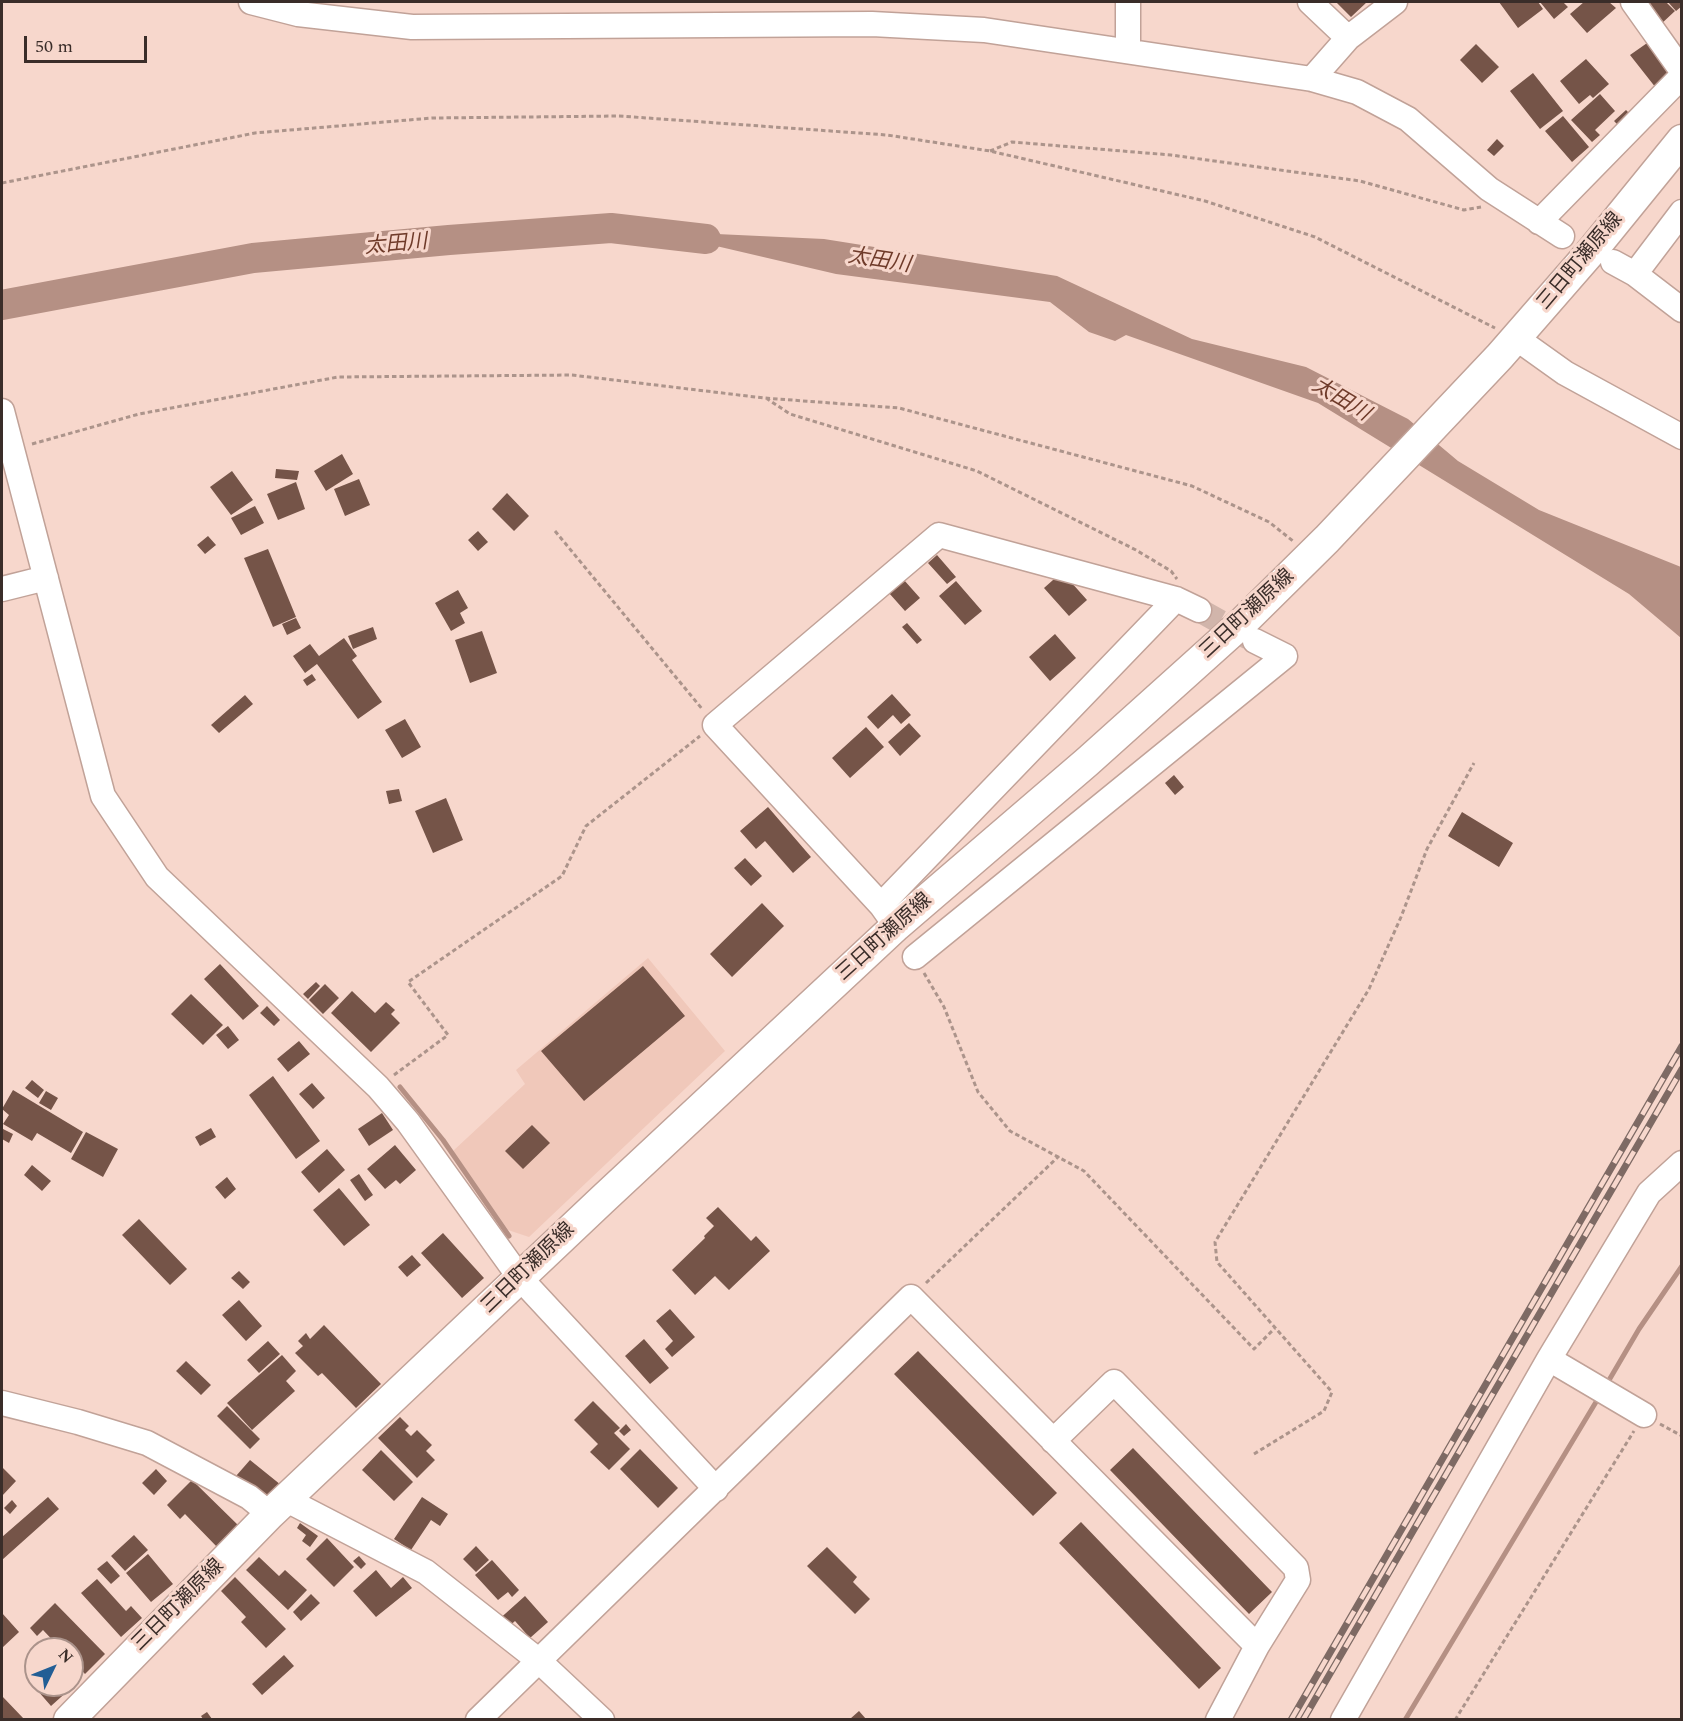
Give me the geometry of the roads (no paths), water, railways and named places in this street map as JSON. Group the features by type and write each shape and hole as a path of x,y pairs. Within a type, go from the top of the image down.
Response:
{"main road":[{"name":"三日町瀬原線","path":"69,1719 278,1507 520,1278 889,916 1244,621 1327,539 1508,347 1595,247 1682,140"}],"street":[{"path":"251,2 298,14 412,27 872,24 984,30 1312,79 1357,92 1408,119 1489,189 1562,236"},
{"path":"1128,2 1128,51"},
{"path":"1310,2 1348,38"},
{"path":"1312,79 1348,38 1395,2"},
{"path":"1634,2 1682,71"},
{"path":"1539,222 1682,76"},
{"path":"1635,274 1682,212"},
{"path":"1613,262 1635,274 1682,310"},
{"path":"1508,347 1565,373 1682,437"},
{"path":"2,411 103,796 157,877 378,1087 408,1122 520,1278 716,1489"},
{"path":"1176,599 889,916 715,724 939,535 1176,599 1199,610"},
{"path":"2,589 46,578"},
{"path":"915,957 1285,656 1255,641"},
{"path":"1343,1719 1554,1361 1649,1193 1682,1163"},
{"path":"478,1719 911,1297 1257,1646"},
{"path":"1554,1361 1644,1415"},
{"path":"1053,1441 1114,1382 1296,1568 1298,1580 1257,1646 1218,1719"},
{"path":"2,1403 147,1443 249,1497 278,1507 426,1572 537,1660 602,1719"}],"water":[{"path":"652,231 824,239 1057,276 1192,339 1306,367 1408,419 1458,461 1539,510 1681,567 1681,638 1629,594 1318,403 1126,335 1115,341 1089,332 1050,302 836,274"}],"waterway":[{"name":"太田川","path":"2,305 253,258 611,228 706,239"},
{"path":"400,1087 443,1140 509,1236"},
{"path":"1605,1387 1639,1329 1682,1266"},
{"path":"1405,1720 1599,1397"}],"tunnel":[{"path":"1199,610 1249,638"}],"railway":[{"path":"1291,1720 1682,1046"},
{"path":"1303,1720 1682,1069"}]}
